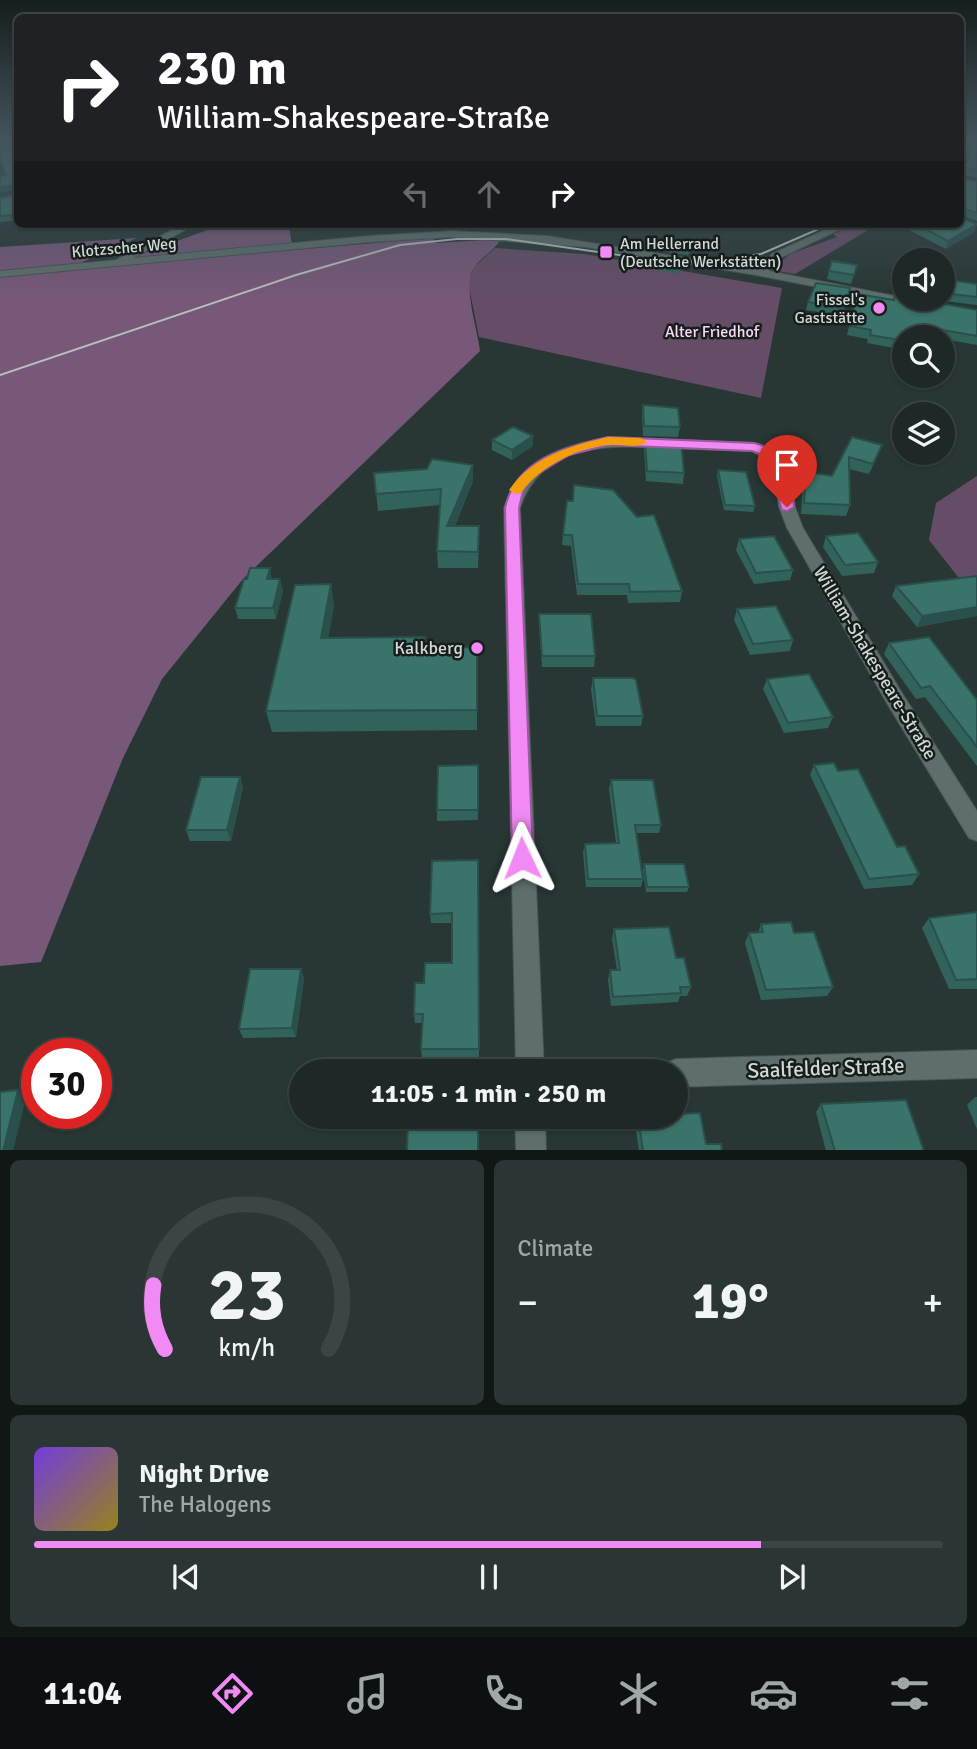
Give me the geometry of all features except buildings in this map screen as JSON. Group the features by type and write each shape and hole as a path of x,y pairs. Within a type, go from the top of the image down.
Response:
{"street":[{"path":"115,263 183,228"},
{"path":"495,228 892,299"},
{"path":"738,270 764,270 776,256 837,228"},
{"name":"Klotzscher Weg","path":"0,274 423,234 513,237 586,244"},
{"name":"William-Shakespeare-Straße","path":"530,1059 512,508 516,491 526,475 545,462 585,445 608,441 754,447 772,453 784,465 787,507 795,528 895,699 977,831"},
{"name":"Saalfelder Straße","path":"688,1073 977,1064"},
{"path":"530,1129 531,1150"}],"green space":[{"path":"846,228 871,228 795,274 777,271 776,266 790,254 837,237 833,234"},
{"name":"Alter Friedhof","path":"495,248 584,254 782,288 761,398 479,337 468,282 474,267"},
{"path":"977,476 977,601 929,540 936,503"}],"shaded area":[{"path":"213,228 289,228 292,245 122,261"},
{"path":"137,238 78,264 76,269 433,238 436,243 501,239 477,264 471,276 470,296 480,351 243,579 162,679 123,758 41,962 0,966 0,247"}],"tram line":[{"path":"0,375 296,275 400,245 457,239 506,239 648,259 707,262 761,254 821,228"}],"slow traffic":[{"path":"516,490 526,475 565,452 608,441 641,442"}],"place":[{"name":"Am Hellerrand (Deutsche Werkstätten)","path":"606,252"},
{"name":"Fissel's Gaststätte","path":"879,308"},
{"name":"Kalkberg","path":"477,648"}],"route":[{"path":"522,858 512,508 516,491 526,475 565,452 608,441 754,447 772,453 784,465 787,507"}]}
